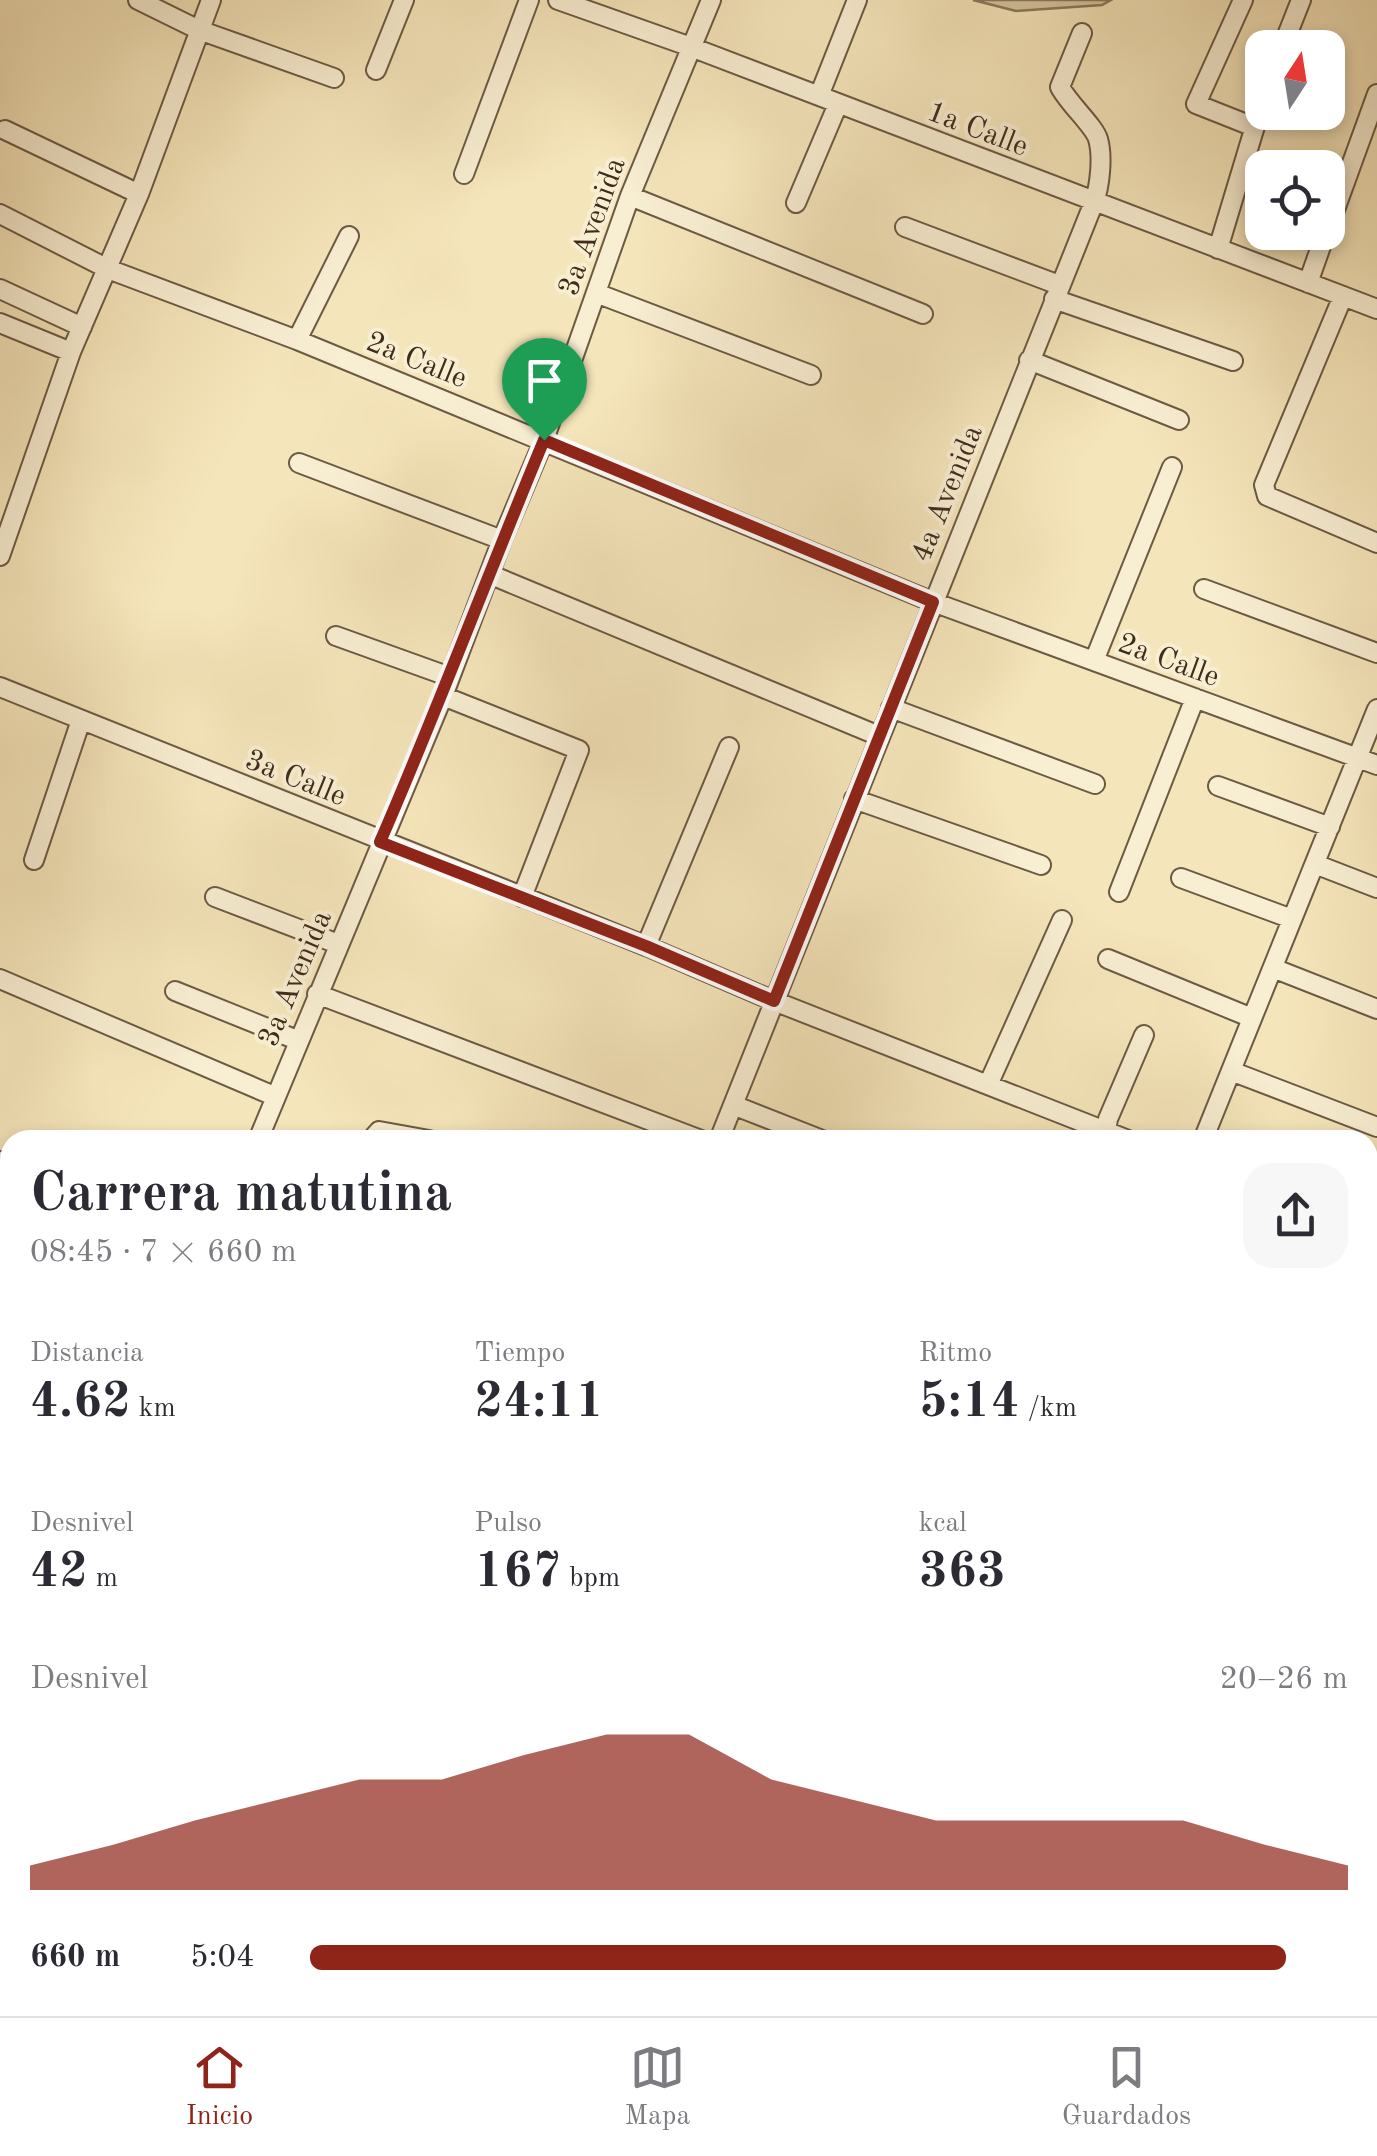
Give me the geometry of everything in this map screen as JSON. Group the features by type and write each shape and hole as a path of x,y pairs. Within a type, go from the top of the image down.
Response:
{"street":[{"path":"138,0 199,30 334,78"},
{"path":"0,556 6,524 71,352 139,194 211,0"},
{"path":"376,70 404,0"},
{"path":"464,174 529,0"},
{"name":"1a Calle","path":"558,0 1377,309"},
{"name":"3a Avenida","path":"262,1130 443,696 544,440 630,196 710,0"},
{"path":"819,96 857,0"},
{"path":"1242,0 1196,104 1245,123"},
{"path":"1289,30 1301,0"},
{"name":"4a Avenida","path":"723,1130 1099,188 1098,137 1068,104 1060,87 1082,34"},
{"path":"1345,182 1377,94"},
{"path":"796,204 838,104"},
{"path":"6,130 139,194"},
{"path":"1218,249 1253,130"},
{"path":"630,196 922,314"},
{"name":"2a Calle","path":"0,214 108,269 297,340 933,602 1377,765"},
{"path":"905,227 1056,292 1233,361"},
{"path":"297,340 349,236"},
{"path":"1308,282 1320,250"},
{"path":"0,289 82,327"},
{"path":"596,292 811,376"},
{"path":"1343,296 1264,485 1267,496 1377,543"},
{"path":"0,323 71,352"},
{"path":"1029,360 1179,420"},
{"path":"299,463 502,540"},
{"path":"1094,661 1172,467"},
{"path":"489,574 880,736"},
{"path":"1204,589 1377,653"},
{"path":"336,636 450,677"},
{"name":"3a Calle","path":"0,687 774,1001 1103,1130"},
{"path":"443,696 578,750 522,897"},
{"path":"1120,892 1196,698"},
{"path":"891,708 1096,784"},
{"path":"1207,1130 1377,709"},
{"path":"34,860 81,720"},
{"path":"646,946 729,746"},
{"path":"1218,786 1330,827"},
{"path":"854,799 1041,864"},
{"path":"1315,864 1377,888"},
{"path":"1181,878 1292,920"},
{"path":"215,897 338,944"},
{"path":"988,1085 1062,920"},
{"path":"1108,959 1252,1018"},
{"path":"1273,968 1377,1009"},
{"path":"0,979 274,1096"},
{"path":"175,990 297,1040"},
{"path":"318,994 675,1130"},
{"path":"1106,1130 1144,1035"},
{"path":"1231,1071 1377,1127"},
{"path":"733,1105 797,1130"}],"shaded area":[{"path":"973,0 1111,0 1102,5 1016,11"}],"route":[{"path":"544,440 933,602 774,1001 646,946 380,842 443,696 544,440"}]}
